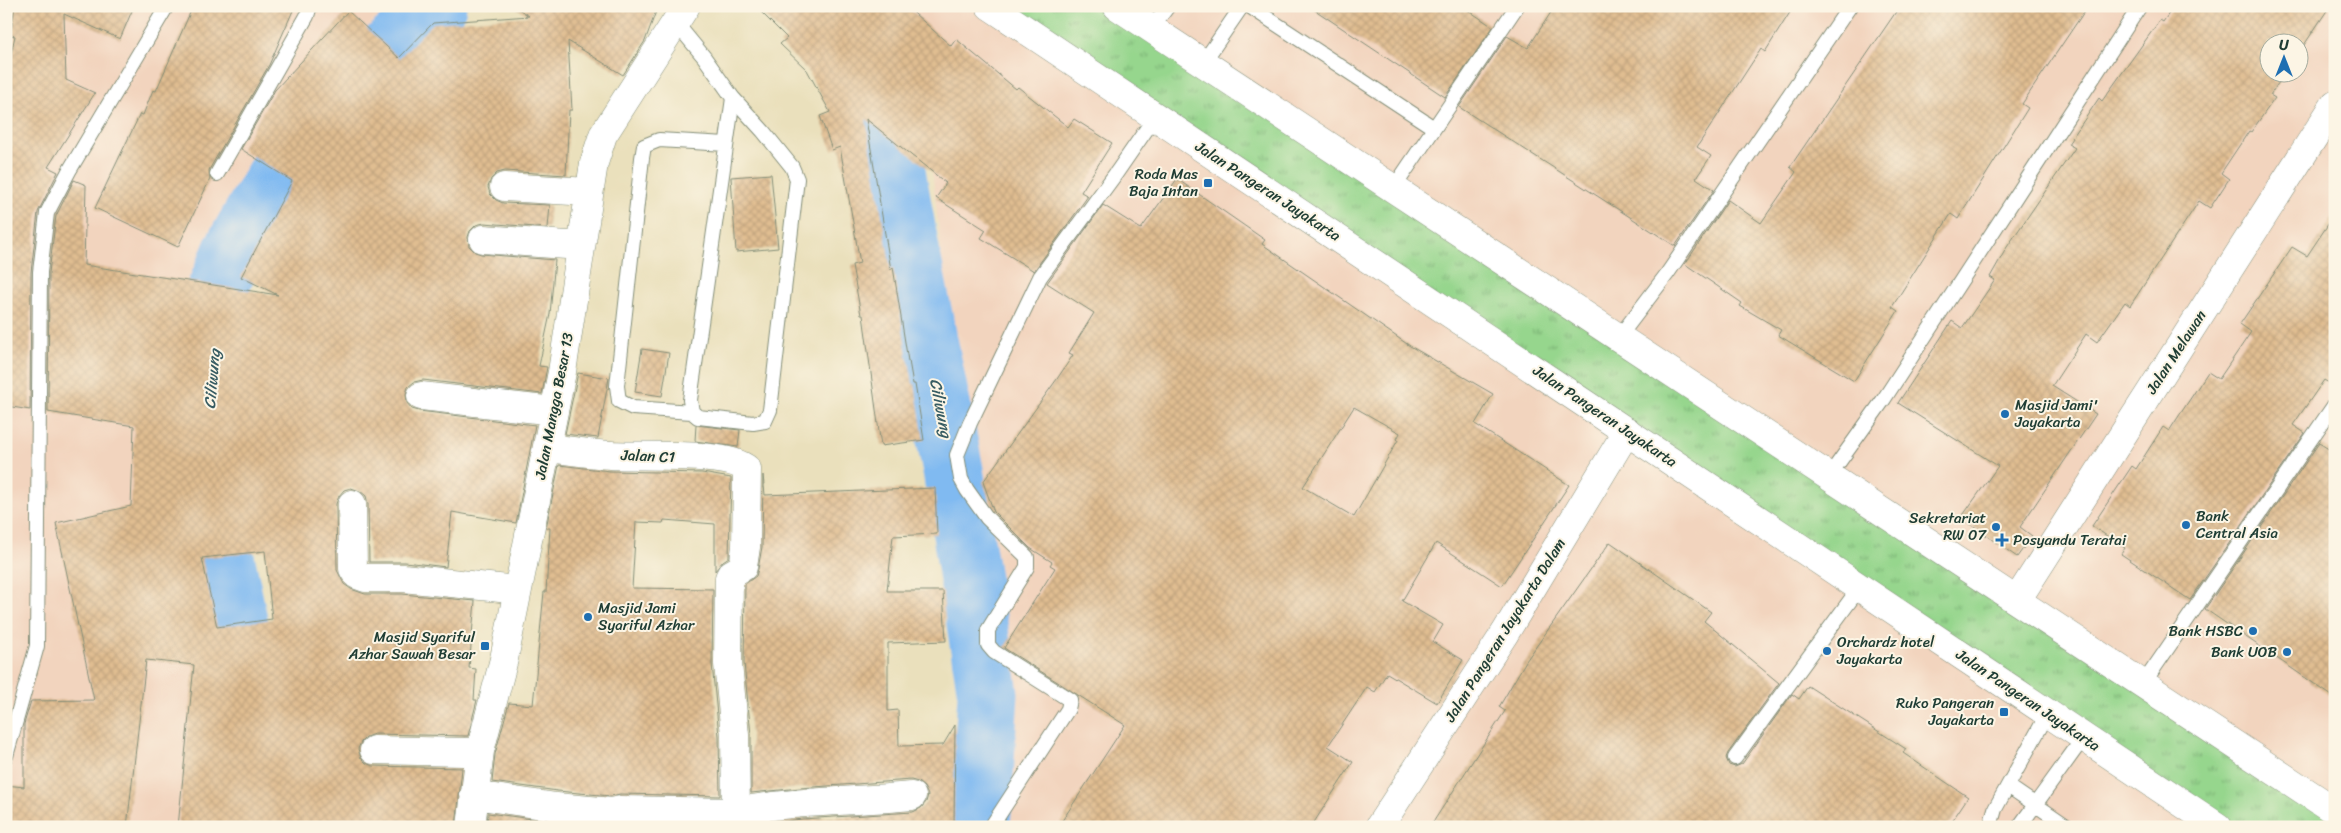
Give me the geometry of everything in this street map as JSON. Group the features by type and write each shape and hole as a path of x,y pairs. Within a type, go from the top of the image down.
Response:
{"street":[{"name":"Jalan Pangeran Jayakarta","path":"990,6 2218,827"},
{"path":"1117,6 2143,684 2333,806"},
{"name":"Jalan Mangga Besar 13","path":"471,827 480,751 504,659 554,411 594,163 603,135 681,14"},
{"name":"Jalan Melawan","path":"2017,600 2335,104"},
{"path":"504,186 589,192"},
{"path":"483,239 581,246"},
{"path":"421,396 554,411"},
{"name":"Jalan Pangeran Jayakarta Dalam","path":"1379,827 1505,633 1628,431"},
{"name":"Jalan C1","path":"546,448 612,455 664,455 735,462 746,469 746,547 741,570 731,574 729,578 728,664 735,735 736,812"},
{"path":"352,504 353,569 357,575 365,578 403,578 518,590"},
{"path":"374,750 480,751"},
{"path":"474,795 556,807 612,812 620,810 736,812 770,805 857,802 912,796"}],"lane":[{"path":"6,756 37,646 40,272 47,214 69,171 167,6"},
{"path":"217,174 307,16 310,6"},
{"path":"1151,29 1168,6"},
{"path":"1203,63 1242,6"},
{"path":"1249,6 1434,128"},
{"path":"1393,189 1517,6"},
{"path":"1619,338 1667,274 1850,6"},
{"path":"1829,476 1884,399 2140,6"},
{"path":"681,14 704,57 732,98 792,167 797,179 770,410 765,421 753,423 698,417 692,412 633,408 619,402 617,386 644,146 659,140 726,144"},
{"path":"692,412 690,400 732,98"},
{"path":"991,827 1068,708 1070,700 994,652 988,645 988,630 1027,566 1028,557 987,518 967,490 961,479 957,455 970,423 1040,277 1155,117"},
{"path":"2143,684 2335,404"},
{"path":"1735,758 1860,587"},
{"path":"1990,827 1996,809 2048,713"},
{"path":"2019,827 2084,737"},
{"path":"2008,786 2068,827"}],"shaded area":[{"path":"6,6 448,6 375,67 213,267 158,343 234,827 6,827"},
{"path":"787,6 990,6 2218,827 1004,827 930,151"},
{"path":"1117,6 2335,6 2335,810"}],"green space":[{"path":"990,6 1117,6 2335,811 2335,827 2218,827"}],"building":[{"path":"15,6 134,6 120,39 64,14 66,80 95,93 48,167 58,172 38,212 31,272 30,410 6,406 6,75 15,36 10,35"},
{"path":"193,6 295,6 269,65 209,170 210,179 178,247 95,208 140,114 143,115 153,90 156,91"},
{"path":"514,6 658,6 645,41 623,75 568,41 572,110 569,110 566,175 505,171 497,173 491,179 488,187 490,194 496,200 503,203 550,205 548,228 484,223 476,225 470,231 468,237 469,246 475,252 481,254 555,260 550,314 539,366 547,367 542,394 423,380 414,382 408,387 406,394 407,403 412,409 419,411 535,425 516,523 452,512 446,567 405,562 369,562 368,504 366,496 360,491 351,488 344,490 336,504 337,570 344,584 351,589 365,594 402,594 475,601 469,668 476,669 474,700 477,700 468,736 374,734 366,737 358,749 361,758 373,766 462,768 456,827 178,827 194,665 146,660 127,827 6,827 6,785 24,787 24,724 31,701 94,700 56,523 131,506 134,426 48,412 49,273 56,216 74,180 86,185 84,265 278,295 241,277 292,181 241,149 275,90 348,11 399,58 433,23 529,16","holes":["265,551 272,619 217,627 202,558"]},
{"path":"755,6 906,6 951,46 956,39 1016,89 1018,87 1068,127 1074,119 1112,143 1081,192 1088,196 1034,271 981,238 986,230 936,198 946,183 866,119 891,270 893,267 908,361 913,384 915,384 924,440 881,446 863,315 861,315 852,265 860,263 840,147 832,150 820,116 830,112 807,70 780,44 787,38"},
{"path":"1309,6 1462,6 1493,27 1445,97"},
{"path":"1555,6 1794,6 1765,52 1761,49 1697,147 1711,156 1696,178 1714,190 1675,246 1459,107 1507,36 1528,48"},
{"path":"1900,6 2088,6 2022,104 2028,108 1958,219 1951,214 1892,307 1898,311 1854,381 1778,335 1781,330 1740,306 1742,303 1685,264 1728,200 1761,223 1796,172 1790,167"},
{"path":"2174,6 2330,6 2308,39 2308,32 2258,32 2258,82 2279,82 2270,95 2275,98 2251,132 2249,131 2221,173 2229,179 2210,208 2199,201 2130,306 2125,302 2097,342 2086,334 2052,386 2096,414 2020,527 2032,536 2017,557 1961,518 1998,466 1898,403 1952,321 1962,328 1995,280 1990,277 2007,247 2075,148 2068,144 2099,98 2102,101 2160,20 2163,22"},
{"path":"771,174 778,248 736,252 731,177"},
{"path":"1177,179 1265,240 1262,244 1410,346 1493,394 1475,424 1569,485 1502,586 1436,543 1402,601 1443,625 1433,642 1463,660 1437,703 1387,673 1375,692 1367,687 1328,746 1353,762 1311,827 1058,827 1125,725 1004,648 1055,568 1050,565 1052,562 1030,548 994,512 983,482 1073,355 1069,353 1094,313 1047,283 1103,205 1141,229","holes":["1354,407 1400,433 1398,440 1354,517 1303,487"]},
{"path":"2335,214 2335,387 2324,380 2293,425 2305,433 2190,600 2121,554 2125,548 2092,526 2132,466 2136,469 2163,427 2169,431 2208,372 2219,379 2251,332 2240,324 2292,247 2307,256"},
{"path":"642,349 669,353 662,396 635,392"},
{"path":"578,373 609,378 598,438 565,434"},
{"path":"696,425 740,430 738,447 695,441"},
{"path":"2319,443 2335,453 2335,698 2205,609"},
{"path":"559,465 610,471 702,473 731,478 729,557 715,571 715,524 664,520 663,523 636,522 632,588 713,589 712,664 719,736 720,796 620,794 611,796 492,782 495,754 509,703 533,705 544,592 546,592 550,528 546,528"},
{"path":"763,475 765,495 935,488 937,534 893,536 887,591 943,591 946,641 888,643 888,711 898,710 899,746 943,745 955,725 954,827 742,827 802,819 913,812 921,808 926,802 928,795 924,787 918,782 911,780 751,793 751,735 744,663 745,584 756,576 762,547"},
{"path":"1610,542 1711,612 1704,621 1779,683 1728,753 1726,758 1729,765 1735,767 1742,764 1792,694 1799,699 1808,686 1906,749 1903,753 1968,797 1948,827 1430,827 1505,711 1499,707 1526,661"},
{"path":"488,813 554,822 601,827 487,827"}],"waterway":[{"name":"Ciliwung","path":"214,370 216,352 213,300 234,250 284,162 356,80 436,6"},
{"name":"Ciliwung","path":"855,61 885,114 909,250 953,470 988,694 980,827"},
{"name":"Ciliwung","path":"211,473 212,499 255,708"}],"place":[{"name":"Roda Mas Baja Intan","path":"1208,183"},
{"name":"Masjid Jami' Jayakarta","path":"2005,414"},
{"name":"Bank Central Asia","path":"2186,525"},
{"name":"Sekretariat RW 07","path":"1996,527"},
{"name":"Posyandu Teratai","path":"2002,540"},
{"name":"Masjid Jami Syariful Azhar","path":"588,617"},
{"name":"Bank HSBC","path":"2253,631"},
{"name":"Masjid Syariful Azhar Sawah Besar","path":"485,646"},
{"name":"Orchardz hotel Jayakarta","path":"1827,651"},
{"name":"Bank UOB","path":"2287,652"},
{"name":"Ruko Pangeran Jayakarta","path":"2004,712"}]}
